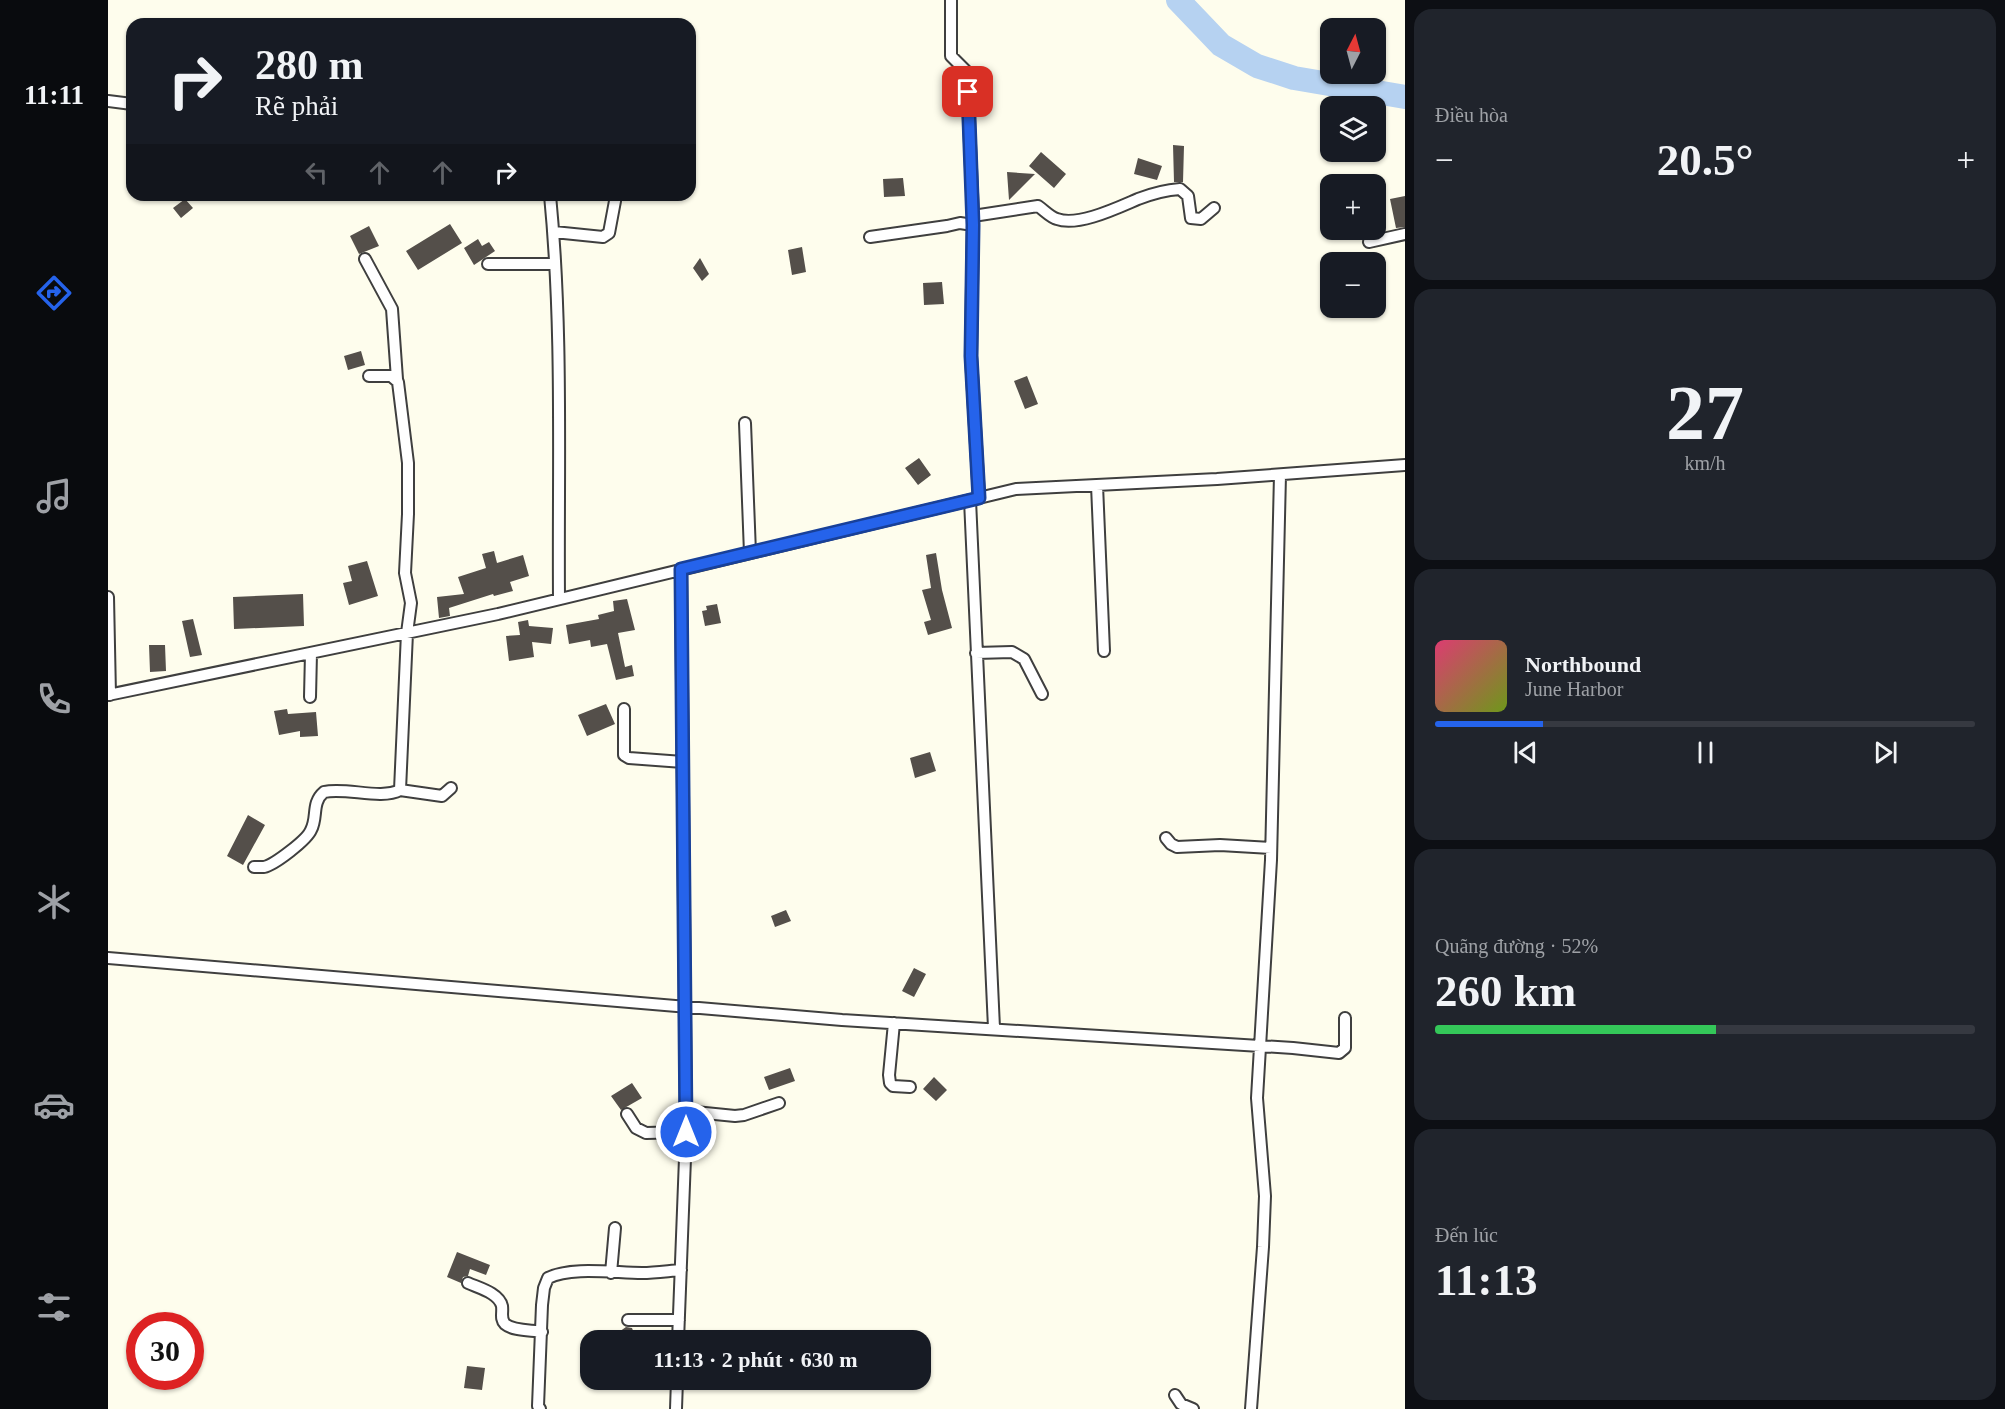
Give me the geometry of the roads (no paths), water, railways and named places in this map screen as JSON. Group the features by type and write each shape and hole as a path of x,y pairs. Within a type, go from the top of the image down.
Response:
{"street":[{"path":"951,0 951,56 967,72 973,221 971,356 976,653 994,1028"},
{"path":"108,101 126,103"},
{"path":"870,237 947,226 1038,206 1055,219 1087,218 1114,211 1146,197 1180,189 1188,196 1191,218 1201,219 1214,208"},
{"path":"551,201 554,232 557,329 559,599"},
{"path":"554,232 603,237 609,233 612,226 615,201"},
{"path":"1369,242 1405,234"},
{"path":"365,259 392,309 397,379 408,463 405,573 411,603 407,633 400,790"},
{"path":"488,264 555,264"},
{"path":"369,376 392,376 397,379"},
{"path":"745,423 750,553"},
{"path":"108,597 109,695 559,599 1016,489 1405,465"},
{"path":"1251,1409 1265,1196 1257,1098 1270,848 1280,474"},
{"path":"1097,485 1104,651"},
{"path":"679,1330 686,1132 681,569"},
{"path":"310,697 311,652"},
{"path":"976,653 1012,652 1024,659 1042,694"},
{"path":"624,709 624,755 629,758 683,762"},
{"path":"254,867 264,867 274,862 305,839 314,821 315,802 324,792 335,789 390,793 400,790 438,796 445,795 451,788"},
{"path":"1166,838 1177,847 1220,845 1270,848"},
{"path":"108,958 894,1023 1339,1053 1345,1048 1346,1018"},
{"path":"894,1023 890,1083 893,1086 910,1087"},
{"path":"685,1111 735,1116 778,1103"},
{"path":"627,1114 636,1128 646,1133 686,1132"},
{"path":"611,1273 615,1228"},
{"path":"540,1409 538,1406 542,1305 548,1278 556,1274 576,1272 646,1273 681,1270"},
{"path":"468,1283 496,1297 501,1306 501,1317 504,1323 542,1332"},
{"path":"628,1320 679,1320"},
{"path":"676,1409 677,1390"},
{"path":"1175,1395 1181,1404 1193,1409"}],"waterway":[{"path":"1178,0 1221,45 1257,66 1294,78 1405,97"}]}
